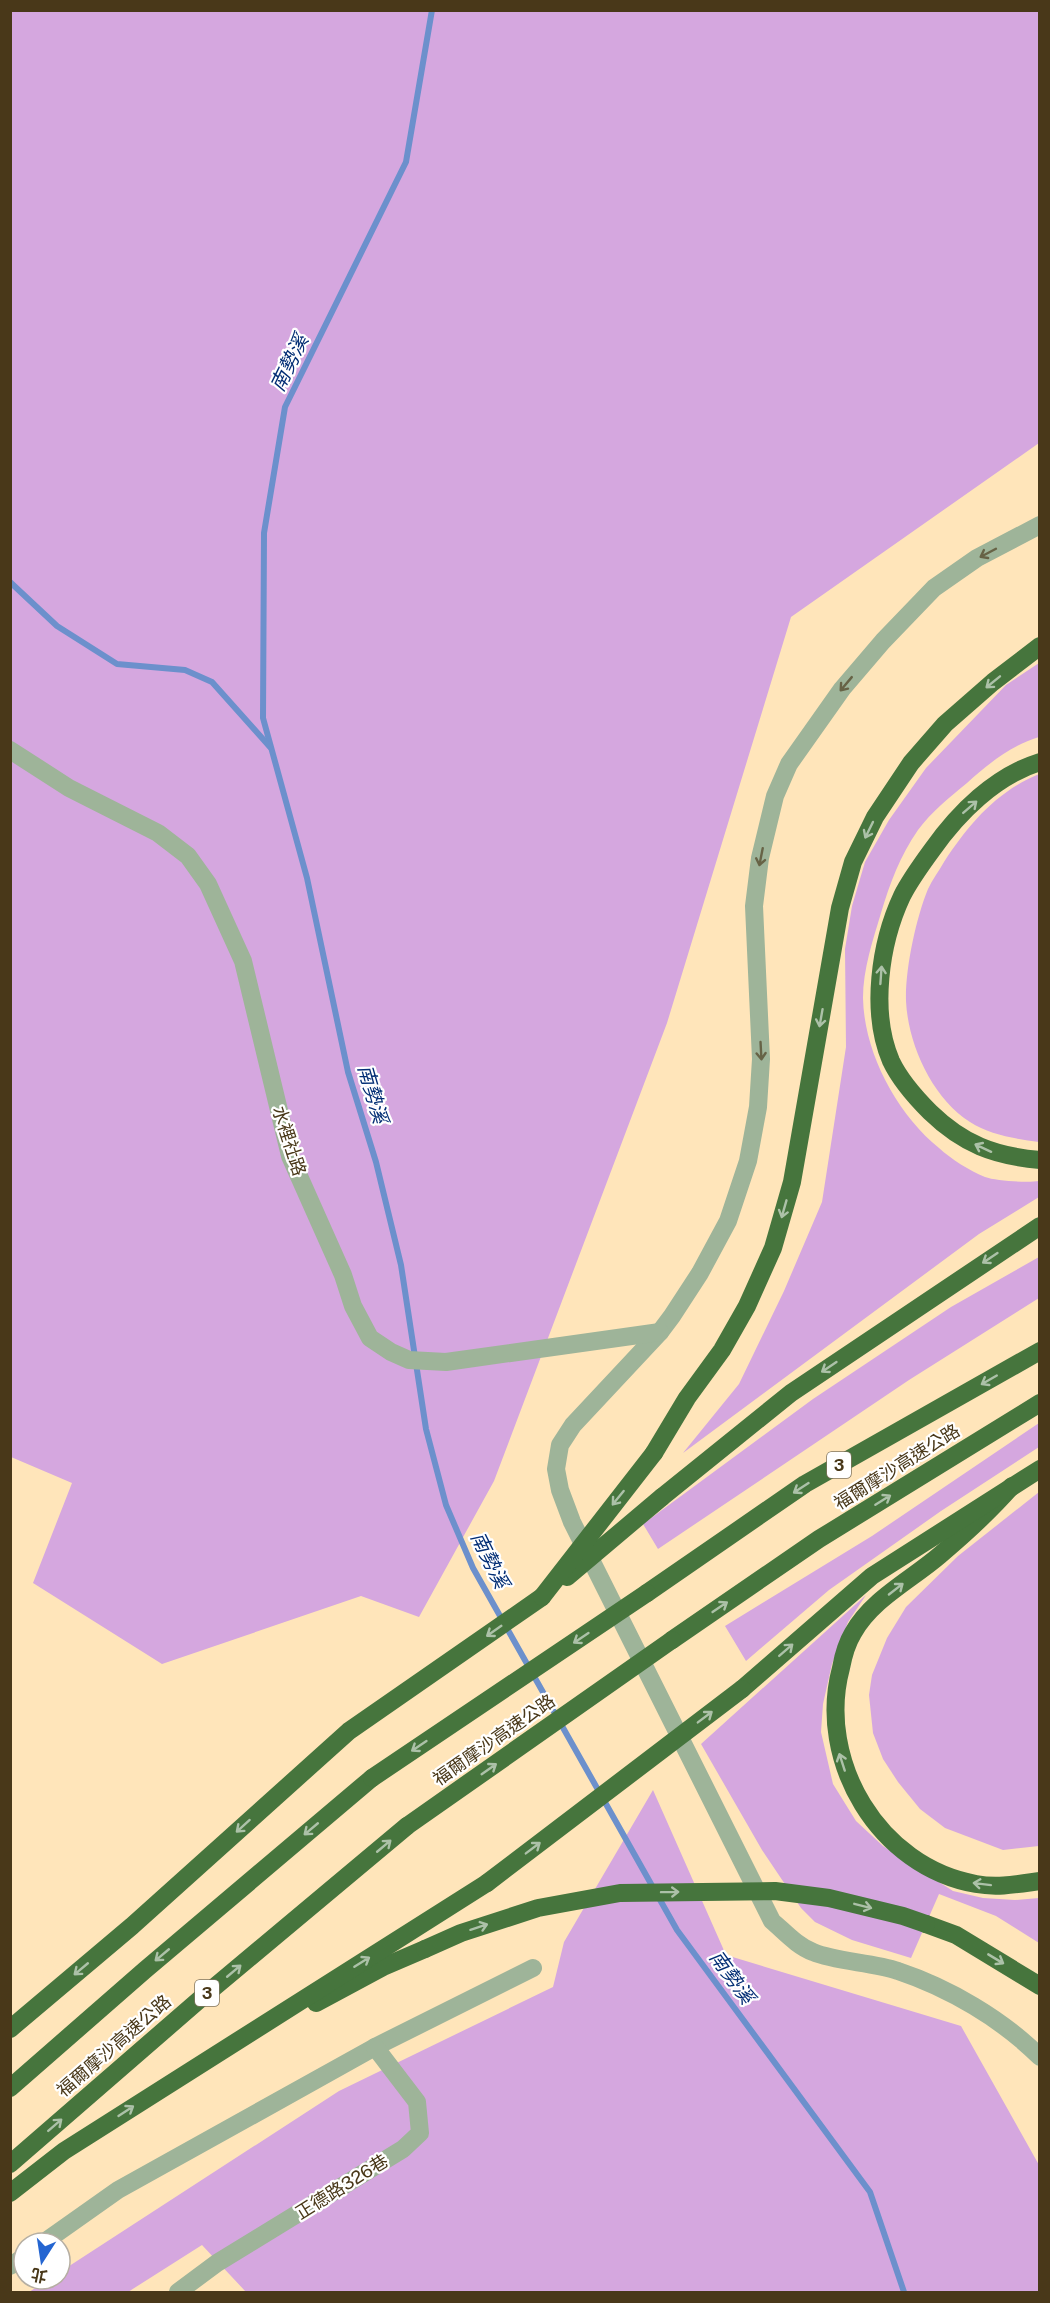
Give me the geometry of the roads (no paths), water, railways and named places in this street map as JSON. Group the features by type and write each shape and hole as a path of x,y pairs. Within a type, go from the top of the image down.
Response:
{"highway":[{"path":"542,1597 654,1453 687,1398 722,1350 747,1306 773,1248 792,1182 840,908 854,862 875,817 911,763 945,723 1040,646"},
{"path":"1040,762 1012,774 958,816 914,874 891,924 881,972 880,995 884,1041 892,1062 919,1101 954,1132 996,1155 1040,1160"},
{"path":"10,2029 132,1926 349,1731 542,1597 791,1393 1040,1226"},
{"name":"福爾摩沙高速公路","path":"10,2088 154,1962 372,1778 806,1484 1040,1351"},
{"name":"福爾摩沙高速公路","path":"10,2164 199,2000 407,1826 819,1539 1040,1403"},
{"path":"10,2193 64,2151 487,1883 742,1689 872,1576 1040,1469"},
{"path":"1012,1486 993,1507 940,1556 872,1608 852,1634 835,1688 834,1719 838,1751 848,1780 862,1805 898,1845 921,1862 945,1875 976,1884 1009,1886 1040,1881"},
{"path":"205,2060 257,2035 383,1967 461,1933 538,1908 620,1893 775,1891 829,1898 903,1916 956,1935 1040,1986"}],"street":[{"path":"1040,525 977,558 934,588 883,641 842,689 789,764 773,806 760,858 754,906 761,1059 758,1107 747,1161 728,1221 700,1273 660,1332 573,1425 560,1445 555,1469 572,1522 772,1921 795,1941 813,1952 897,1970 935,1985 1024,2042 1040,2057"},
{"name":"水裡社路","path":"10,750 69,788 159,833 188,856 208,884 243,961 284,1137 343,1275 353,1306 370,1338 391,1352 417,1360 446,1362 660,1332"},
{"path":"60,2231 118,2190 375,2047 533,1968"},
{"name":"正德路326巷","path":"178,2292 217,2263 404,2149 420,2133 417,2102 375,2047"}],"waterway":[{"name":"南勢溪","path":"432,10 406,162 285,407 264,533 263,718 307,878 348,1072 376,1162 401,1265 426,1429 446,1505 473,1568 677,1930 870,2192 904,2292"},
{"name":"南勢溪","path":"10,582 57,626 117,664 185,670 212,682 270,747"}]}
